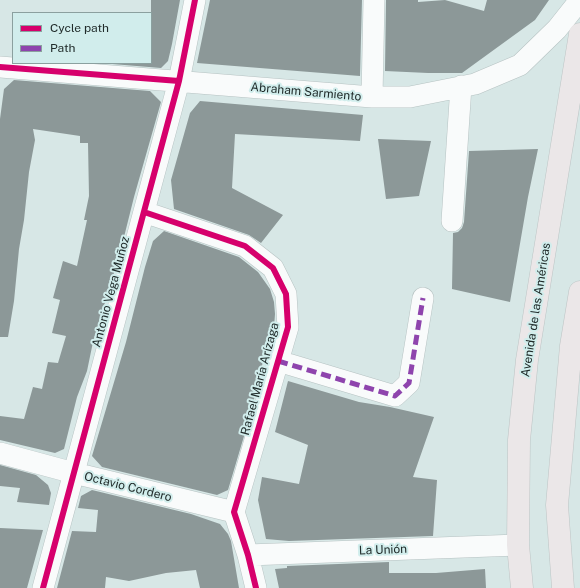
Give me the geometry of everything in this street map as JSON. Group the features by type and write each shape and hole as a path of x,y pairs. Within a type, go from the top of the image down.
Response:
{"main road":[{"name":"Avenida de las Américas","path":"522,588 518,545 519,440 527,360 580,34"},
{"path":"563,588 557,506 571,346 580,292"}],"street":[{"name":"Antonio Vega Muñoz","path":"43,588 179,81 195,0"},
{"path":"372,98 374,0"},
{"name":"Abraham Sarmiento","path":"0,67 372,98 410,97 475,84 520,65 557,29 580,0"},
{"path":"452,221 461,86"},
{"name":"Rafael María Arízaga","path":"144,212 245,246 273,268 286,294 288,327 234,512"},
{"path":"278,361 395,396 409,383 423,298"},
{"name":"Octavio Cordero","path":"0,453 74,473 234,512"},
{"path":"234,512 248,555 256,588"},
{"name":"La Unión","path":"248,555 518,545"}],"building":[{"path":"151,0 180,0 168,61 161,68 112,64 152,64"},
{"path":"210,0 362,0 360,76 197,63"},
{"path":"386,0 418,0 418,2 445,0 484,11 487,0 549,0 535,20 462,73 428,73 385,71"},
{"path":"14,80 150,91 161,102 120,253 93,342 87,371 77,397 64,449 55,453 0,440 0,416 24,419 33,387 42,389 48,362 58,363 66,336 52,333 60,300 53,298 63,261 77,266 87,220 84,220 89,196 88,143 80,143 80,136 33,129 35,140 29,172 14,301 8,337 0,337 0,119 4,89"},
{"path":"200,101 363,115 360,141 235,134 232,188 283,215 261,243 249,235 174,209 171,180 190,113"},
{"path":"378,139 431,141 419,196 386,199"},
{"path":"538,149 510,302 452,289 453,233 458,232 462,228 464,222 469,151"},
{"path":"164,231 239,257 258,272 270,289 274,302 274,327 265,353 250,416 228,490 217,495 102,467 92,456 126,342 153,241"},
{"path":"288,381 359,402 434,417 413,477 437,480 433,536 289,541 266,539 258,500 262,477 299,484 308,445 275,432"},
{"path":"0,465 36,475 48,485 51,493 49,505 17,502 20,488 0,486"},
{"path":"92,490 191,514 220,524 228,534 231,541 239,588 200,588 196,570 166,573 129,581 106,577 105,588 57,588 72,531 96,532 98,510 78,508 81,496"},
{"path":"0,528 43,530 27,588 0,588"},
{"path":"389,562 389,573 436,573 485,569 486,588 279,588 275,569 287,568 287,566"}],"marked path":[{"path":"278,361 395,396 409,383 423,298"}],"cycle path":[{"path":"43,588 179,81 195,0"},
{"path":"0,67 179,81"},
{"path":"144,212 245,246 273,268 286,294 288,327 234,512 248,555 256,588"}]}
